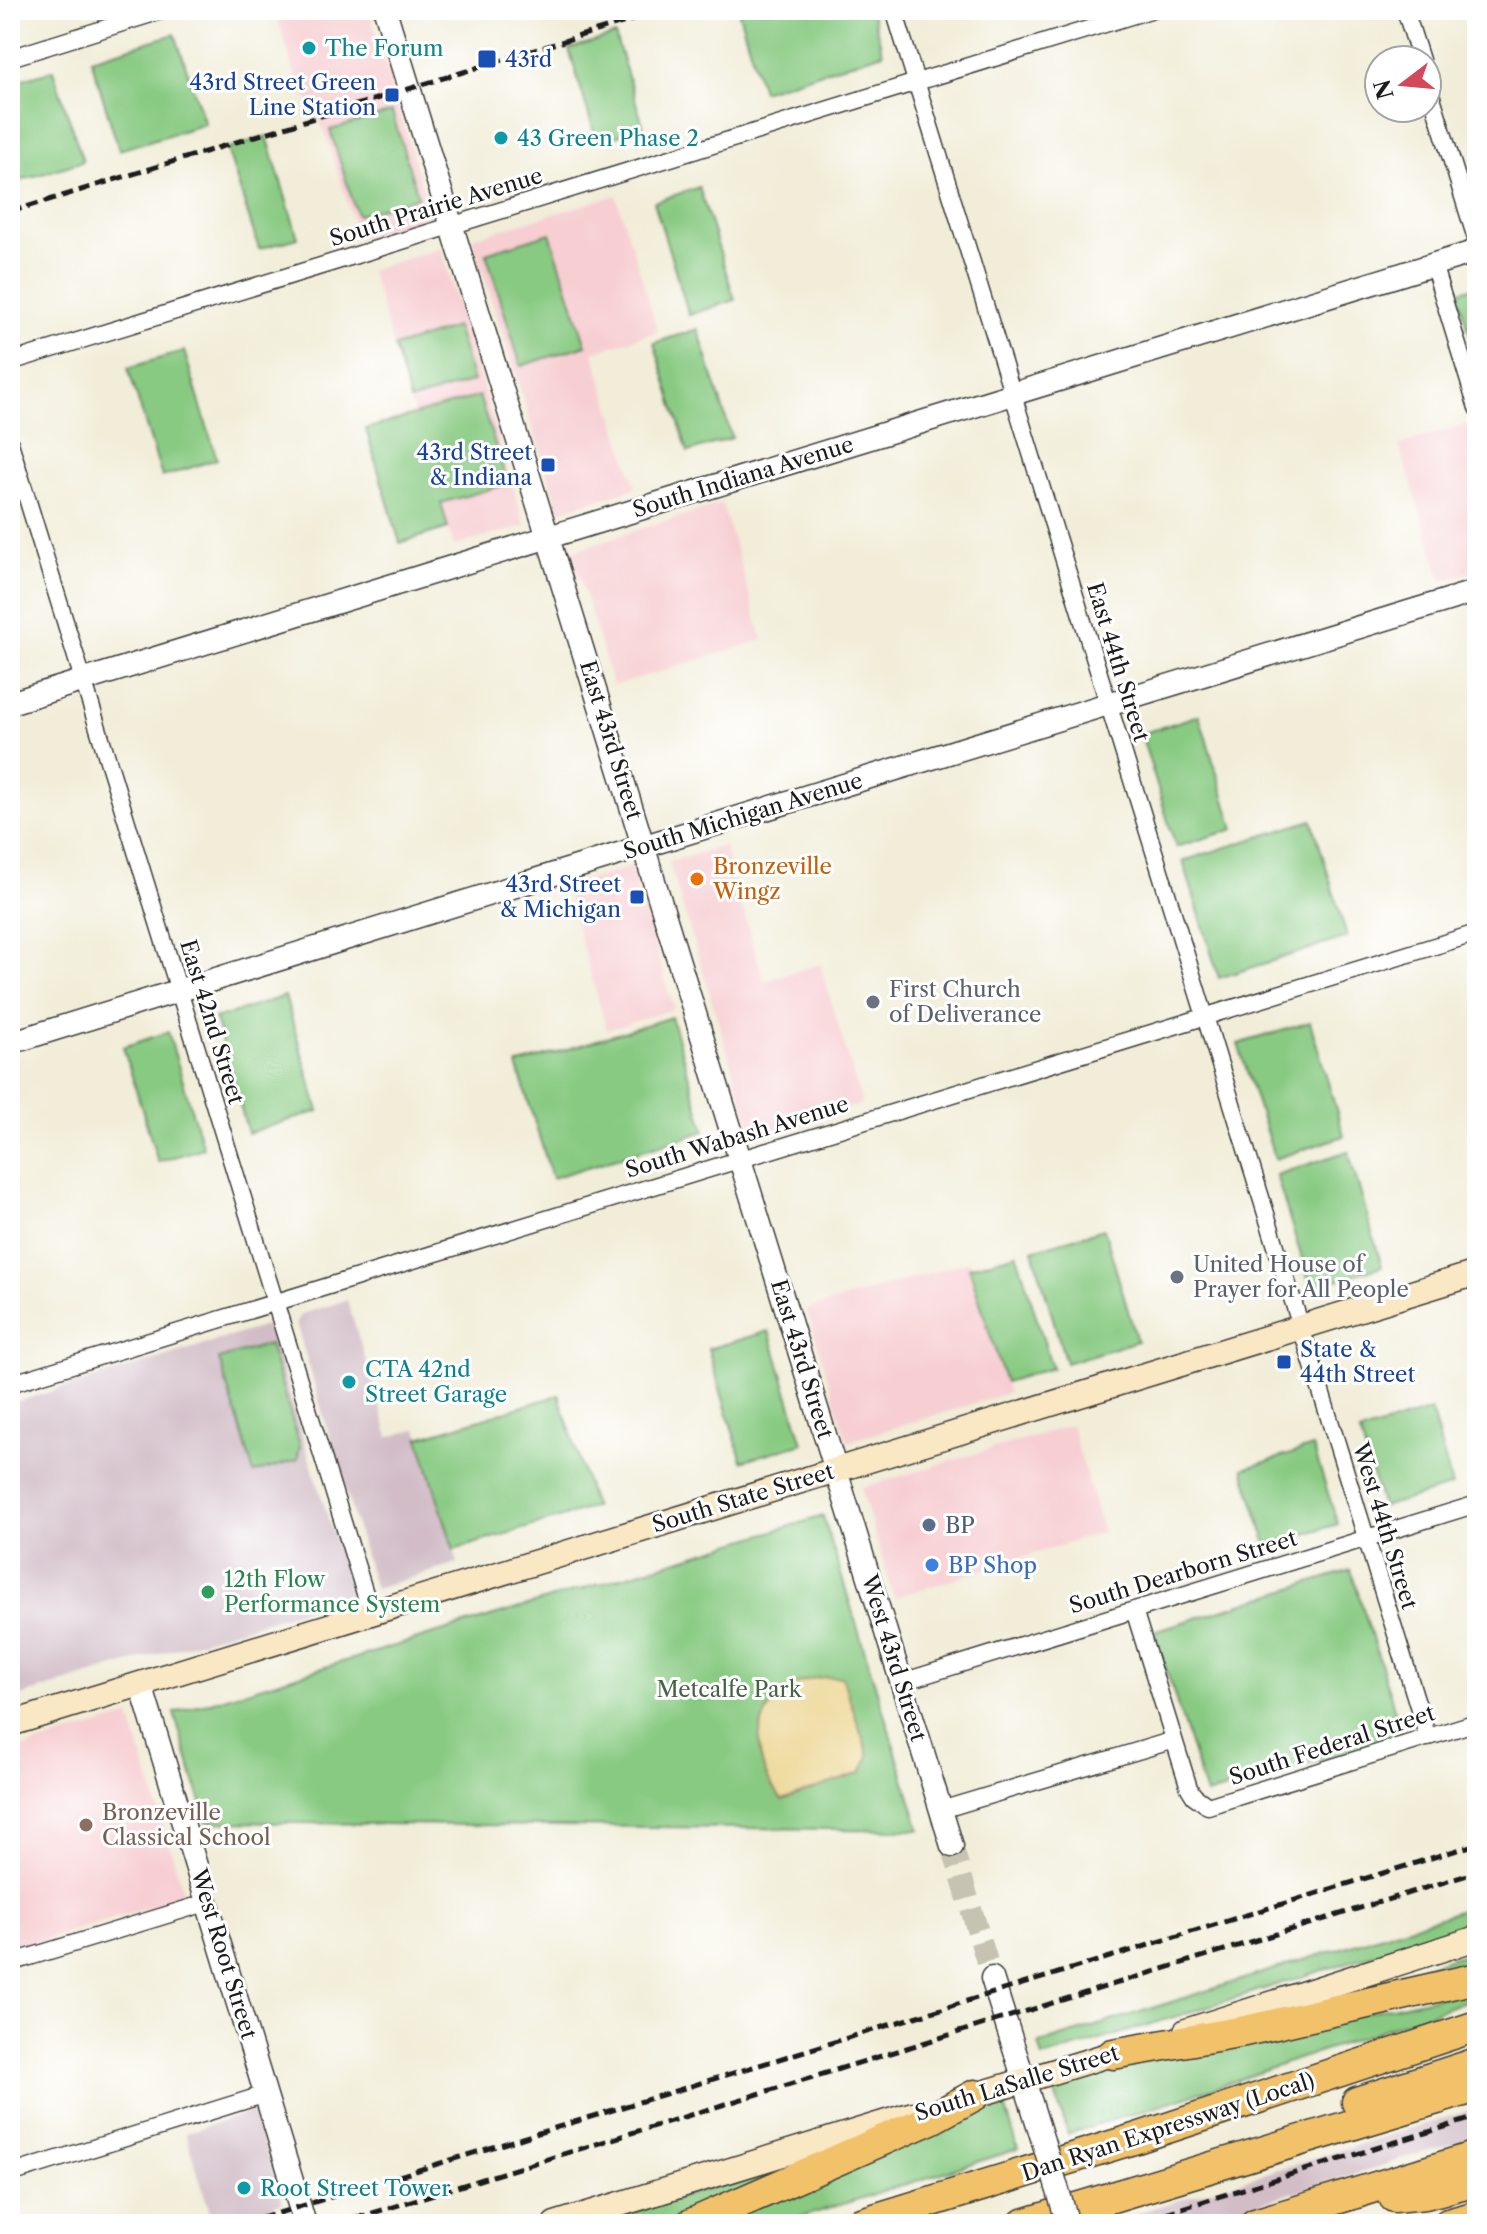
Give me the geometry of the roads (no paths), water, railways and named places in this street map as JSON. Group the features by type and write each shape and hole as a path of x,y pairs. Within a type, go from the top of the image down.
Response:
{"highway":[{"path":"1113,2054 1245,2031 1477,1978"},
{"name":"Dan Ryan Expressway (Local)","path":"858,2224 1137,2138 1477,2026"},
{"path":"1196,2171 1278,2128 1477,2063"},
{"path":"1023,2224 1477,2087"},
{"path":"691,2224 931,2119 975,2095"},
{"path":"1255,2224 1477,2156"},
{"path":"1317,2205 1425,2194 1477,2180"},
{"path":"1448,2224 1477,2216"}],"main road":[{"name":"South State Street","path":"10,1724 1477,1273"},
{"name":"South LaSalle Street","path":"555,2224 1113,2054 1477,1938"}],"street":[{"path":"10,58 164,10"},
{"name":"East 43rd Street","path":"385,10 837,1469"},
{"name":"East 44th Street","path":"894,10 1301,1327"},
{"name":"South Prairie Avenue","path":"10,362 1150,10"},
{"path":"1405,10 1416,44"},
{"path":"1440,124 1477,242"},
{"name":"South Indiana Avenue","path":"10,703 1477,251"},
{"path":"1433,264 1477,408"},
{"name":"East 42nd Street","path":"10,443 371,1613"},
{"name":"South Michigan Avenue","path":"10,1043 1477,591"},
{"name":"South Wabash Avenue","path":"10,1384 1477,933"},
{"name":"West 44th Street","path":"1301,1327 1428,1738"},
{"name":"West 43rd Street","path":"837,1469 952,1846"},
{"name":"South Dearborn Street","path":"902,1682 1477,1504"},
{"path":"941,1810 1174,1740 1134,1610"},
{"name":"West Root Street","path":"141,1685 305,2224"},
{"name":"South Federal Street","path":"1174,1740 1189,1788 1201,1802 1214,1805 1477,1722"},
{"path":"10,1963 209,1902"},
{"path":"992,1978 1068,2224"},
{"path":"10,2174 266,2094"}],"tunnel":[{"path":"952,1846 992,1978"}],"railway":[{"path":"10,212 664,10"},
{"path":"243,2224 1477,1844"},
{"path":"337,2224 1477,1872"},
{"path":"1130,2224 1477,2117"}],"place":[{"name":"The Forum","path":"309,48"},
{"name":"43rd","path":"487,59"},
{"name":"43rd Street Green Line Station","path":"392,95"},
{"name":"43 Green Phase 2","path":"501,138"},
{"name":"43rd Street & Indiana","path":"548,465"},
{"name":"Bronzeville Wingz","path":"697,879"},
{"name":"43rd Street & Michigan","path":"637,897"},
{"name":"First Church of Deliverance","path":"873,1002"},
{"name":"United House of Prayer for All People","path":"1177,1277"},
{"name":"State & 44th Street","path":"1284,1362"},
{"name":"CTA 42nd Street Garage","path":"349,1382"},
{"name":"BP","path":"929,1525"},
{"name":"BP Shop","path":"932,1565"},
{"name":"12th Flow Performance System","path":"208,1592"},
{"name":"Bronzeville Classical School","path":"86,1825"},
{"name":"Root Street Tower","path":"244,2188"}],"park label":[{"name":"Metcalfe Park","path":"729,1689"}]}
